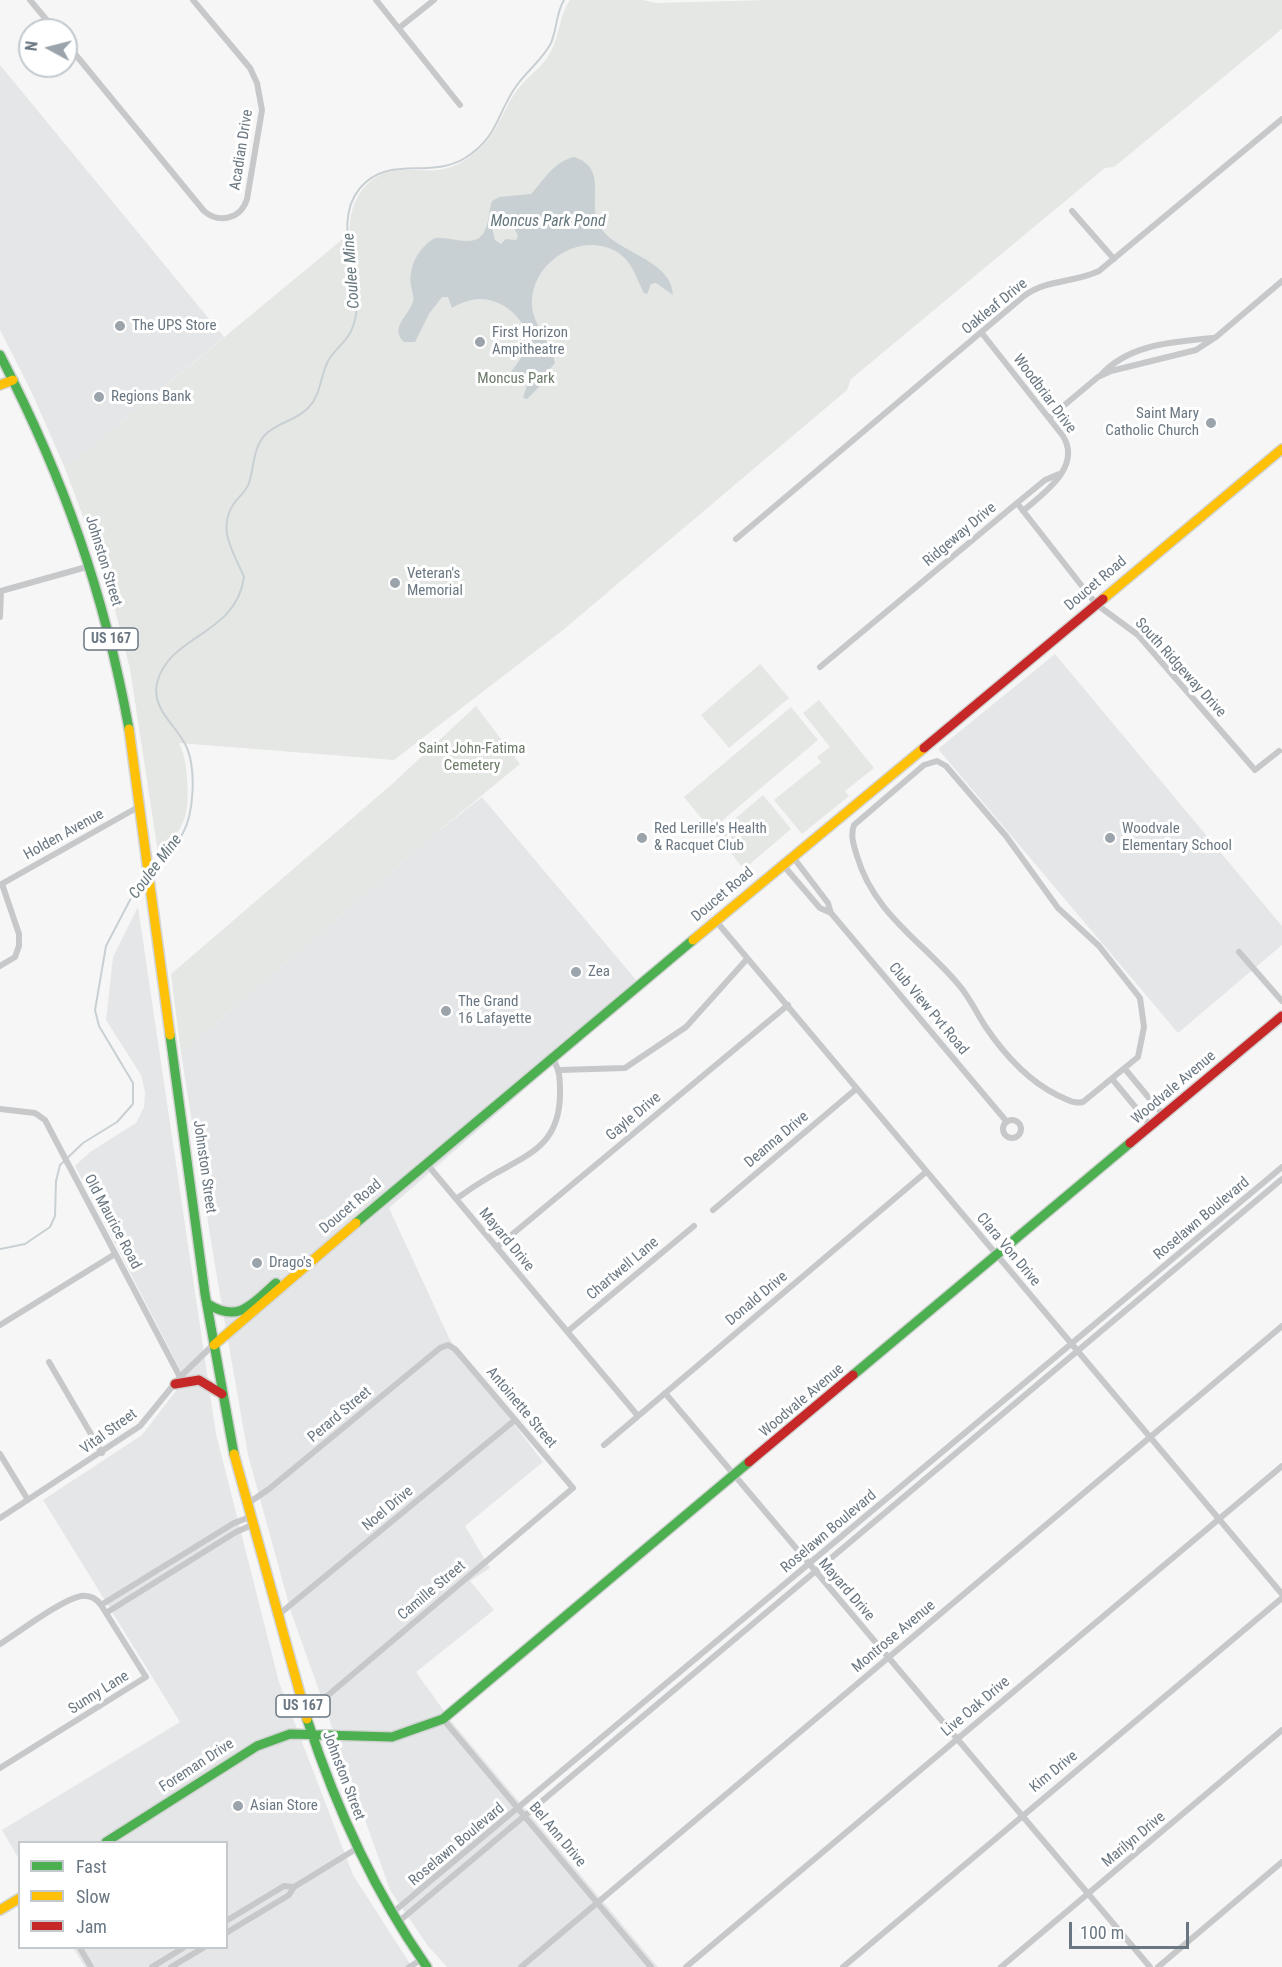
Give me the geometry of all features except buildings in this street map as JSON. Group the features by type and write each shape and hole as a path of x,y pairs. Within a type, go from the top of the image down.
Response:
{"street":[{"path":"30,0 45,18"},
{"name":"Acadian Drive","path":"78,58 204,211 217,218 233,217 242,210 247,199 262,110 261,98 250,68 193,0"},
{"path":"376,0 460,105"},
{"path":"399,28 434,0"},
{"name":"Oakleaf Drive","path":"736,539 1036,288 1055,281 1084,277 1099,271 1282,119"},
{"path":"1072,211 1114,259"},
{"path":"1098,377 1118,369 1185,354 1216,337 1282,281"},
{"name":"Woodbriar Drive","path":"981,332 1063,436 1069,449 1067,463 1052,485 1023,511"},
{"path":"1049,418 1112,363 1131,352 1166,343 1216,337"},
{"name":"Johnston Street","path":"0,355 65,495 90,566 113,647 140,806 214,1345 222,1394 246,1504 311,1734 356,1848 397,1923 424,1963"},
{"path":"0,385 13,380"},
{"name":"Doucet Road","path":"214,1345 426,1163 1282,449"},
{"path":"1017,503 1045,480 1059,474"},
{"name":"Ridgeway Drive","path":"820,667 1017,503 1096,604"},
{"path":"0,617 1,591 90,566"},
{"name":"South Ridgeway Drive","path":"1096,604 1138,635 1256,771 1279,750"},
{"path":"842,815 852,828 853,843 862,872 872,892 910,938 958,983 986,1028 1025,1075 1040,1086 1079,1103 1113,1080 1138,1057 1142,1043 1142,1011 1137,992 1099,946 1058,908 1006,836 946,766 937,761 924,765 852,828"},
{"name":"Holden Avenue","path":"1,885 140,806"},
{"name":"Club View Pvt Road","path":"793,857 828,903 831,913 1007,1122"},
{"name":"Club View Pvt Road","path":"783,865 820,908 831,913"},
{"path":"0,966 15,957 19,946 19,934 1,885"},
{"name":"Clara Von Drive","path":"716,921 1219,1518 1282,1596"},
{"path":"1239,952 1282,1001"},
{"path":"560,1070 625,1068 686,1027 747,959"},
{"name":"Gayle Drive","path":"497,1248 788,1005"},
{"name":"Woodvale Avenue","path":"311,1734 392,1737 443,1719 1282,1016"},
{"path":"456,1199 491,1176 523,1161 540,1147 556,1123 560,1108 560,1070 552,1058"},
{"path":"1125,1069 1164,1116"},
{"path":"1113,1080 1152,1126"},
{"name":"Deanna Drive","path":"713,1210 856,1089"},
{"name":"Old Maurice Road","path":"0,1109 41,1115 115,1254 178,1380"},
{"name":"Mayard Drive","path":"426,1163 638,1416"},
{"name":"Roselawn Boulevard","path":"392,1914 1282,1167"},
{"name":"Donald Drive","path":"604,1445 926,1172"},
{"name":"Roselawn Boulevard","path":"397,1923 1282,1179"},
{"path":"208,1304 226,1314 239,1314 363,1211 384,1199"},
{"path":"1218,1221 1224,1228"},
{"name":"Chartwell Lane","path":"568,1331 694,1226"},
{"path":"0,1325 115,1254"},
{"path":"1147,1281 1153,1288"},
{"name":"Montrose Avenue","path":"521,1967 1282,1326"},
{"name":"Vital Street","path":"0,1518 140,1426 178,1380 214,1345"},
{"name":"Antoinette Street","path":"448,1346 455,1349 573,1488"},
{"name":"Perard Street","path":"246,1504 275,1484 440,1348 448,1346"},
{"path":"49,1362 102,1453"},
{"path":"178,1380 200,1380 222,1394"},
{"name":"Mayard Drive","path":"665,1393 1150,1967"},
{"path":"1000,1404 1006,1411"},
{"name":"Noel Drive","path":"277,1617 515,1420"},
{"path":"0,1454 28,1500"},
{"path":"940,1455 946,1462"},
{"name":"Live Oak Drive","path":"686,1967 1282,1466"},
{"name":"Camille Street","path":"303,1707 320,1702 573,1488"},
{"path":"877,1508 883,1515"},
{"path":"101,1605 234,1523 251,1521"},
{"path":"0,1644 75,1598 90,1596 101,1605 106,1613 251,1521"},
{"path":"167,1564 172,1572"},
{"name":"Kim Drive","path":"843,1967 1282,1596"},
{"name":"Sunny Lane","path":"0,1768 146,1677 106,1613"},
{"path":"732,1629 738,1636"},
{"path":"664,1687 670,1694"},
{"name":"Bel Ann Drive","path":"443,1719 651,1967"},
{"name":"Marilyn Drive","path":"1001,1967 1282,1730"},
{"name":"Foreman Drive","path":"108,1841 262,1743 290,1734 311,1734"},
{"path":"594,1746 600,1753"},
{"path":"228,1932 289,1894 294,1887 356,1848"},
{"path":"1158,1967 1282,1862"},
{"path":"436,1878 442,1886"},
{"path":"228,1920 284,1886 294,1887"},
{"path":"0,1910 18,1899"},
{"path":"81,1949 91,1967"},
{"path":"152,1967 180,1949"},
{"path":"171,1967 199,1949"},
{"path":"409,1967 424,1963"}],"shaded area":[{"path":"0,65 224,337 82,455 64,466 31,391 0,330"},
{"name":"Woodvale Elementary School","path":"1055,654 1282,926 1282,945 1178,1033 938,749"},
{"path":"482,797 642,987 389,1208 450,1340 543,1462 465,1526 490,1568 470,1581 494,1610 416,1672 452,1722 658,1967 447,1967 428,1946 390,1890 291,1612 248,1455 181,1053 435,834"},
{"path":"138,907 216,1434 279,1682 353,1875 412,1967 85,1967 74,1949 228,1949 228,1841 18,1841 18,1857 2,1830 180,1722 43,1500 142,1435 185,1379 75,1166 90,1152 136,1123 144,1107 145,1092 141,1075 106,1020 113,957"}],"green space":[{"name":"Moncus Park","path":"570,0 643,0 656,3 768,0 1282,0 1282,29 1114,167 1105,168 851,379 847,390 563,630 394,760 179,743 184,756 188,802 180,829 158,853 130,669 109,586 64,466 82,455 350,233 355,203 373,179 393,171 448,168 478,150 492,134 518,89 548,56"},
{"path":"760,664 789,698 729,748 701,715"},
{"path":"819,700 874,768 845,791 849,796 802,834 774,800 821,762 817,757 830,747 803,713"},
{"name":"Saint John-Fatima Cemetery","path":"476,706 520,764 435,834 181,1053 171,974 391,785"},
{"path":"791,707 818,740 711,830 684,797"},
{"path":"763,795 791,829 744,869 716,835"}],"water":[{"name":"Moncus Park Pond","path":"574,157 592,170 595,180 595,211 603,231 621,245 655,265 670,283 673,295 656,283 651,284 647,294 644,293 627,261 617,252 603,246 589,245 575,248 550,262 541,273 535,286 532,308 555,363 550,369 553,373 527,399 523,398 526,381 513,379 511,372 526,348 526,331 511,311 497,302 484,299 474,300 452,308 448,297 442,297 429,314 415,342 404,342 400,337 399,327 413,302 411,271 424,246 435,238 470,241 481,236 485,230 492,201 499,197 531,194 550,172 567,159","holes":["496,220 509,224 518,236 516,240 506,239 501,244 495,240 491,223"]}],"waterway":[{"name":"Coulee Mine","path":"153,868 176,843 187,825 193,779 187,748 161,710 156,693 157,683 164,667 175,654 216,624 229,612 238,596 244,577 229,541 228,514 248,486 260,441 269,431 309,407 316,397 328,361 350,333 356,316 357,298 348,240 347,222 351,204 360,188 371,178 396,169 451,164 465,158 485,142 510,95 548,49 564,0"},
{"name":"Coulee Mine","path":"0,1249 25,1244 50,1227 55,1216 56,1181 60,1165 83,1143 117,1122 133,1104 133,1083 99,1026 95,1010 106,946 130,900 146,878"}],"traffic: fast":[{"path":"0,355 44,446 79,537 107,630 129,729"},
{"path":"356,1223 693,940"},
{"path":"170,1035 205,1294 234,1454"},
{"path":"853,1375 1130,1143"},
{"path":"208,1304 219,1310 237,1311 253,1304 276,1283"},
{"path":"108,1841 257,1746 290,1734 392,1737 443,1719 749,1462"},
{"path":"307,1719 330,1784 358,1848 390,1908 427,1967"}],"traffic: slow":[{"path":"0,385 13,380"},
{"path":"1103,599 1282,449"},
{"path":"129,729 170,1035"},
{"path":"693,940 924,748"},
{"path":"214,1345 356,1223"},
{"path":"234,1454 307,1719"},
{"path":"0,1910 18,1899"}],"traffic: jam":[{"path":"924,748 1103,599"},
{"path":"1130,1143 1282,1016"},
{"path":"749,1462 853,1375"},
{"path":"175,1384 199,1380 222,1394"}],"place":[{"name":"The UPS Store","path":"120,326"},
{"name":"First Horizon Ampitheatre","path":"480,342"},
{"name":"Regions Bank","path":"99,397"},
{"name":"Saint Mary Catholic Church","path":"1211,423"},
{"name":"Veteran's Memorial","path":"395,583"},
{"name":"Red Lerille's Health & Racquet Club","path":"642,838"},
{"name":"Woodvale Elementary School","path":"1110,838"},
{"name":"Zea","path":"576,972"},
{"name":"The Grand 16 Lafayette","path":"446,1011"},
{"name":"Drago's","path":"257,1263"},
{"name":"Asian Store","path":"238,1806"}]}
